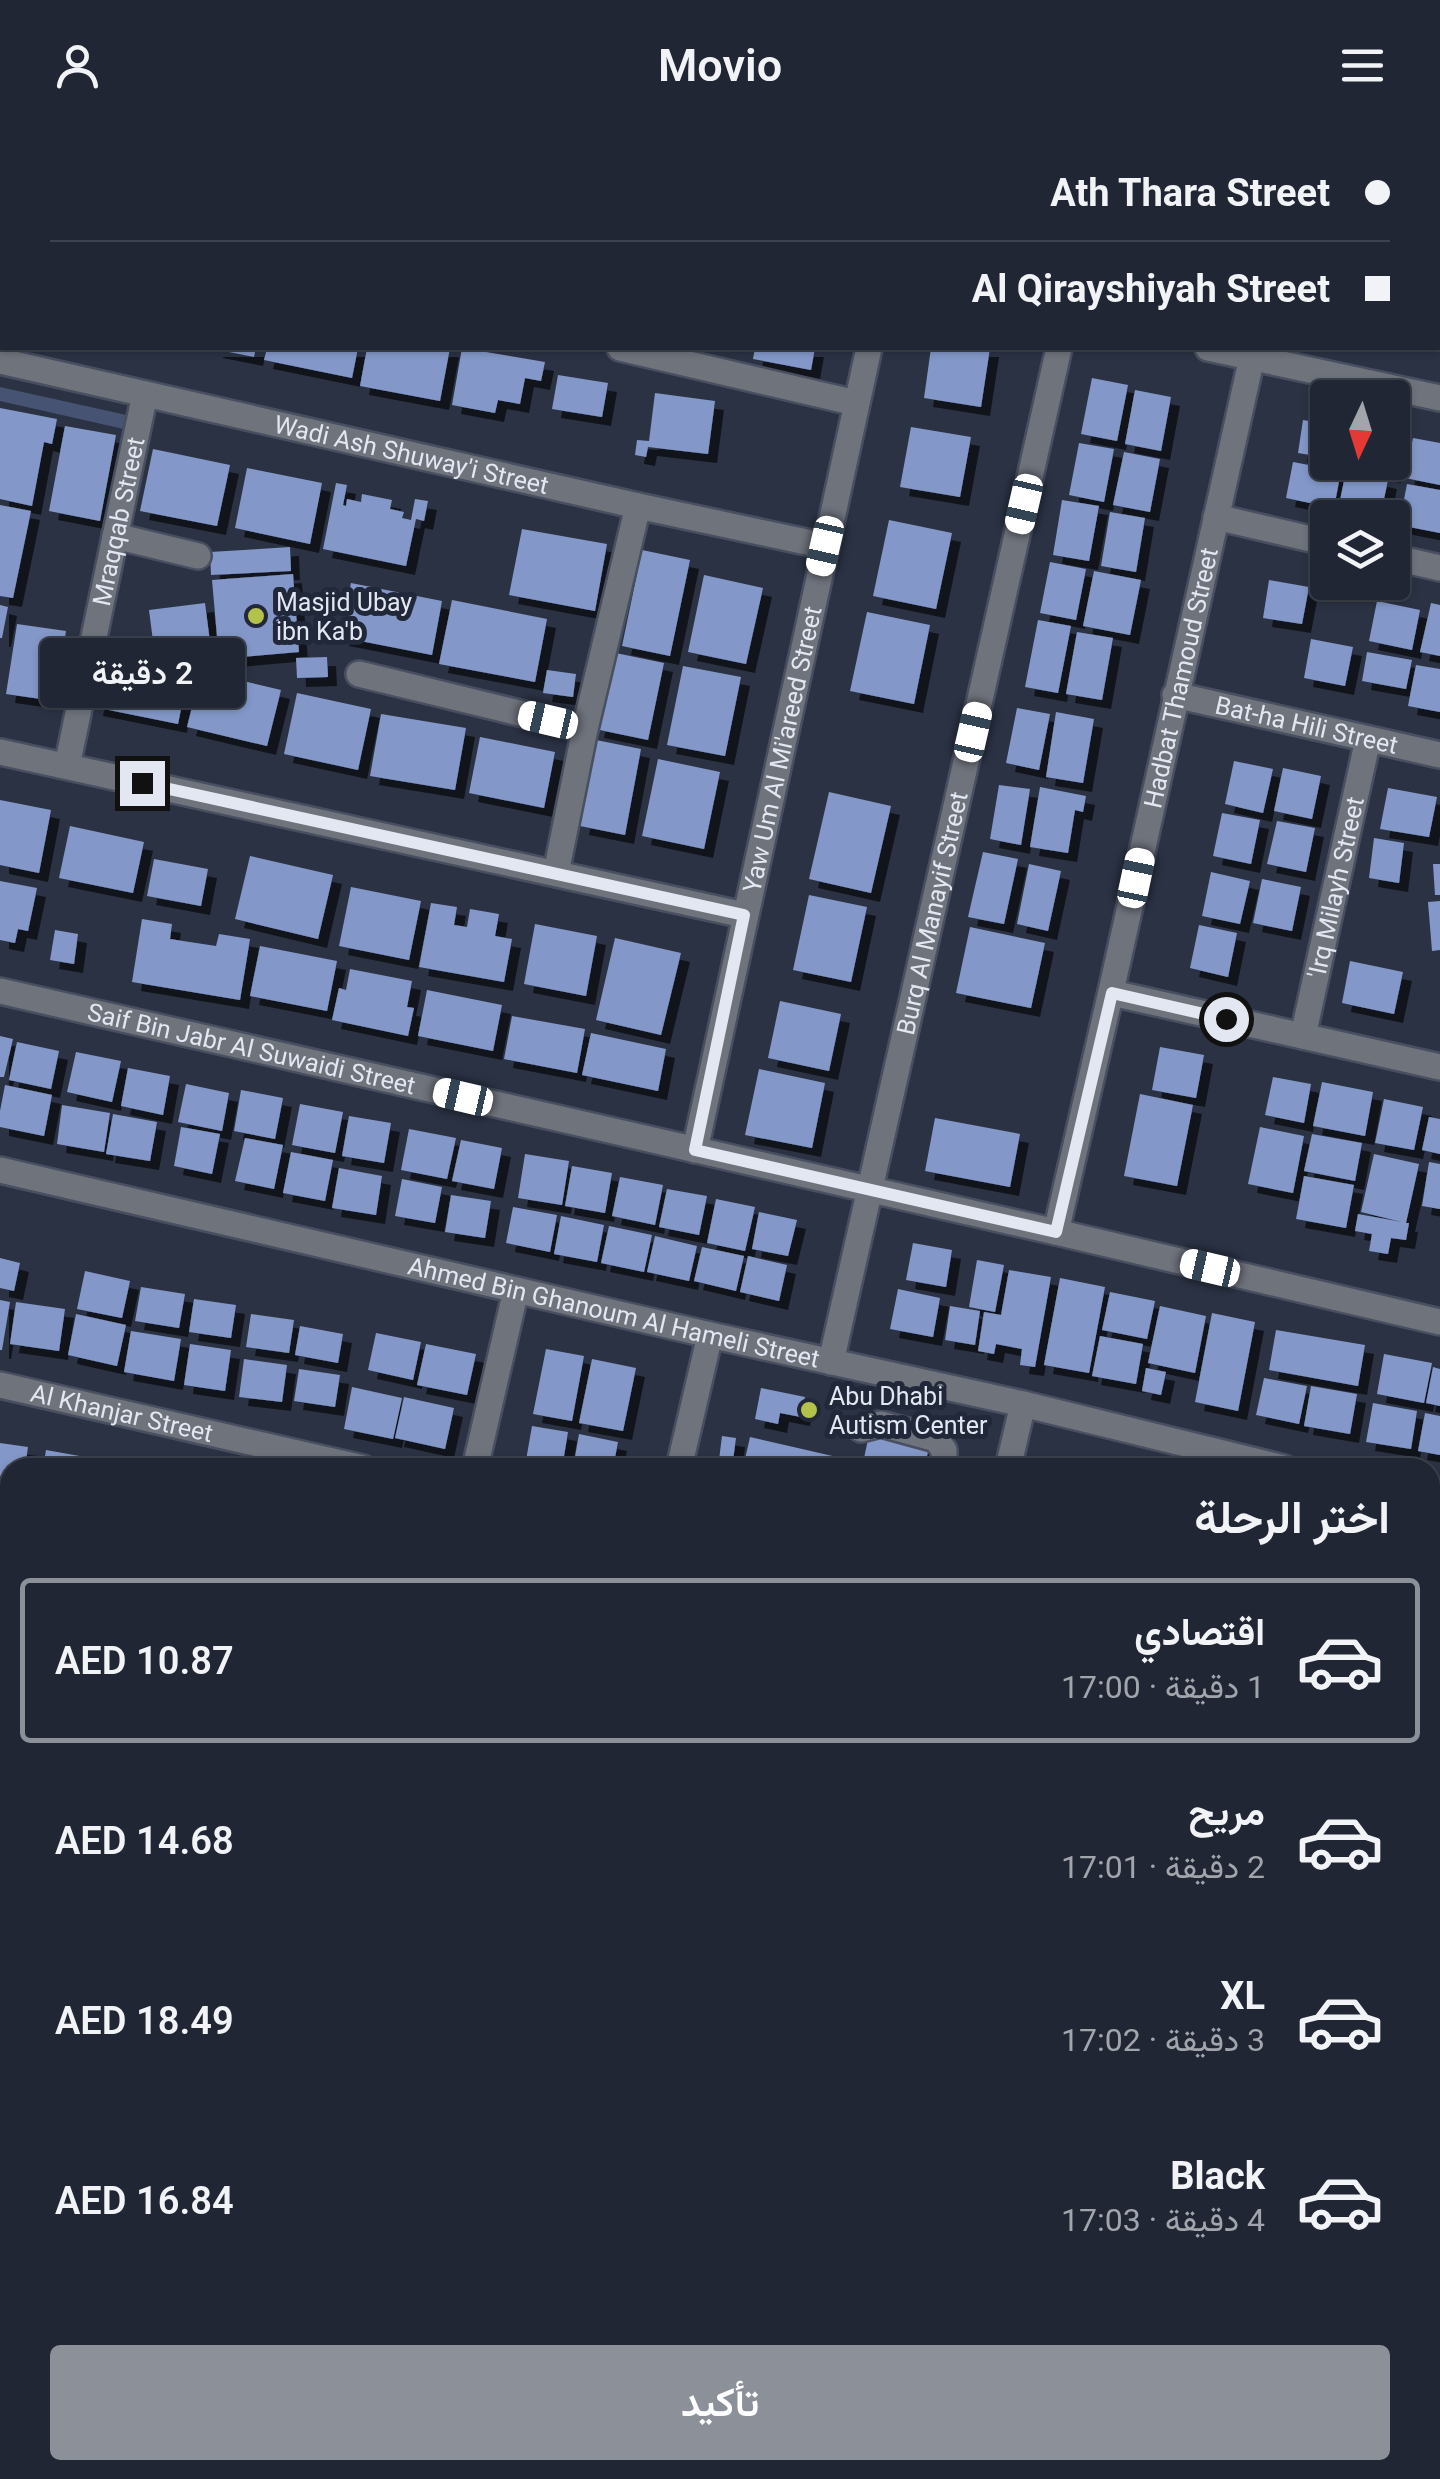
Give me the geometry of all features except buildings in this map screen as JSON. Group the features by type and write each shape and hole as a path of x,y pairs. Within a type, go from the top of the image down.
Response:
{"street":[{"path":"629,350 856,403"},
{"name":"Yaw Um Al Mi'areed Street","path":"695,1150 869,350"},
{"name":"Burq Al Manayif Street","path":"831,1362 1060,350"},
{"path":"1218,350 1440,398"},
{"name":"Hadbat Thamoud Street","path":"1056,1232 1252,357"},
{"name":"Wadi Ash Shuway'i Street","path":"0,361 825,546"},
{"name":"Mraqqab Street","path":"66,766 145,394"},
{"path":"556,873 585,728 638,506"},
{"path":"1216,517 1310,538"},
{"path":"115,536 198,556"},
{"path":"1410,561 1440,568"},
{"path":"359,674 585,728"},
{"name":"Bat-ha Hili Street","path":"1175,696 1440,755"},
{"name":"'Irq Milayh Street","path":"1303,1036 1368,739"},
{"path":"0,752 744,915"},
{"name":"Saif Bin Jabr Al Suwaidi Street","path":"0,991 1440,1322"},
{"path":"1112,993 1440,1067"},
{"name":"Ahmed Bin Ghanoum Al Hameli Street","path":"0,1170 1022,1404 1207,1458"},
{"path":"477,1458 516,1290"},
{"path":"682,1458 710,1335"},
{"name":"Al Khanjar Street","path":"0,1384 319,1458"},
{"path":"1010,1458 1022,1404"},
{"path":"861,1429 880,1424 936,1439 944,1450 944,1458"}],"shaded area":[{"path":"0,387 131,416 128,430 0,401"}],"place":[{"name":"Masjid Ubay ibn Ka'b","path":"256,616"},
{"name":"Abu Dhabi Autism Center","path":"809,1410"}],"route":[{"path":"142,783 744,915 695,1150 1056,1232 1112,993 1226,1019"}]}
